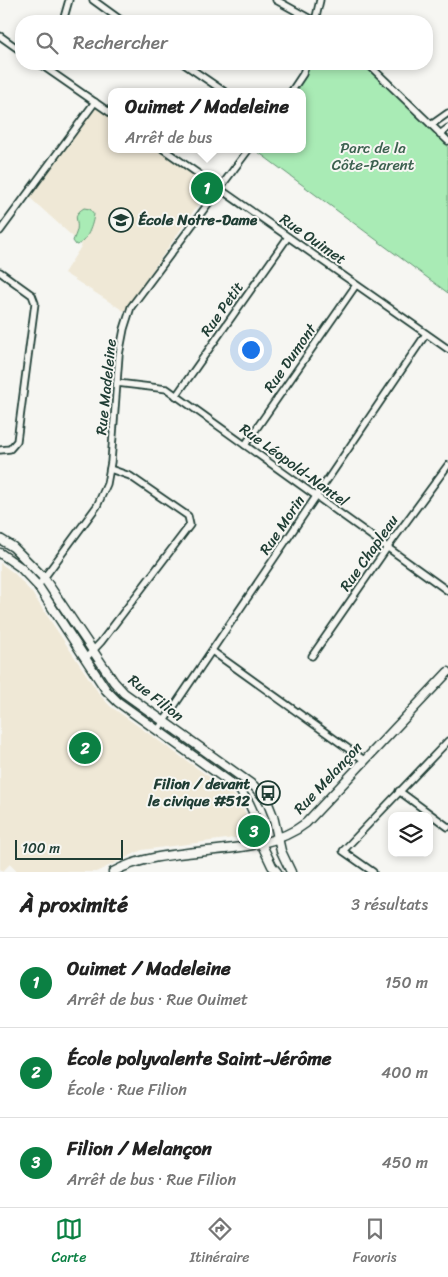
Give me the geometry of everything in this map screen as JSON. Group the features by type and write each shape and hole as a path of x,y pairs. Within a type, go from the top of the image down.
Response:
{"street":[{"path":"65,15 69,0"},
{"path":"93,0 114,15"},
{"path":"276,0 304,15"},
{"path":"316,15 320,0"},
{"path":"0,36 15,47"},
{"path":"49,70 108,111"},
{"path":"193,70 219,88"},
{"path":"294,88 304,70"},
{"path":"374,70 448,141"},
{"path":"0,231 95,102"},
{"path":"431,125 448,113"},
{"path":"440,134 448,128"},
{"name":"Rue Ouimet","path":"169,153 448,349"},
{"name":"Rue Madeleine","path":"38,586 97,506 107,484 110,469 119,355 131,307 246,153"},
{"name":"Rue Petit","path":"176,396 288,237"},
{"path":"0,272 32,295 35,303 17,441 10,448 0,450"},
{"name":"Rue Dumont","path":"245,445 356,285"},
{"name":"Rue Morin","path":"158,730 426,334"},
{"name":"Rue Léopold-Nantel","path":"117,383 167,389 448,591"},
{"name":"Rue Chapleau","path":"312,656 387,548 448,465"},
{"path":"85,659 101,642 190,525 188,516 130,476 110,469"},
{"name":"Rue Filion","path":"0,539 13,547 44,578 114,682 124,693 254,786 267,801 273,816 281,851 291,872"},
{"name":"Rue Filion","path":"0,553 20,567 38,586 106,690 118,702 238,788 250,803 261,842 272,866 277,872"},
{"path":"212,651 364,760"},
{"name":"Rue Melançon","path":"113,872 125,865 150,858 261,842 295,832 306,823 448,672"},
{"path":"373,872 343,851 448,741"},
{"path":"399,791 448,827"}],"shaded area":[{"name":"École Notre-Dame","path":"98,104 108,111 108,153 166,153 211,186 124,311 64,273 82,245 29,197"},
{"path":"0,563 14,573 32,593 100,695 110,706 239,800 252,829 249,836 142,850 96,872 18,872 10,864 3,871 0,869"}],"green space":[{"name":"Parc de la Côte-Parent","path":"307,70 370,70 448,138 448,293 259,153 306,153 306,88 296,88 306,75"},
{"path":"84,208 90,209 94,214 91,228 83,241 76,245 73,241 77,230 76,218 78,213"}],"place":[{"name":"Ouimet / Madeleine","path":"207,188"},
{"name":"École Notre-Dame","path":"121,220"},
{"name":"École polyvalente Saint-Jérôme","path":"85,748"},
{"name":"Filion / devant le civique #512","path":"268,793"},
{"name":"Filion / Melançon","path":"254,831"}]}
